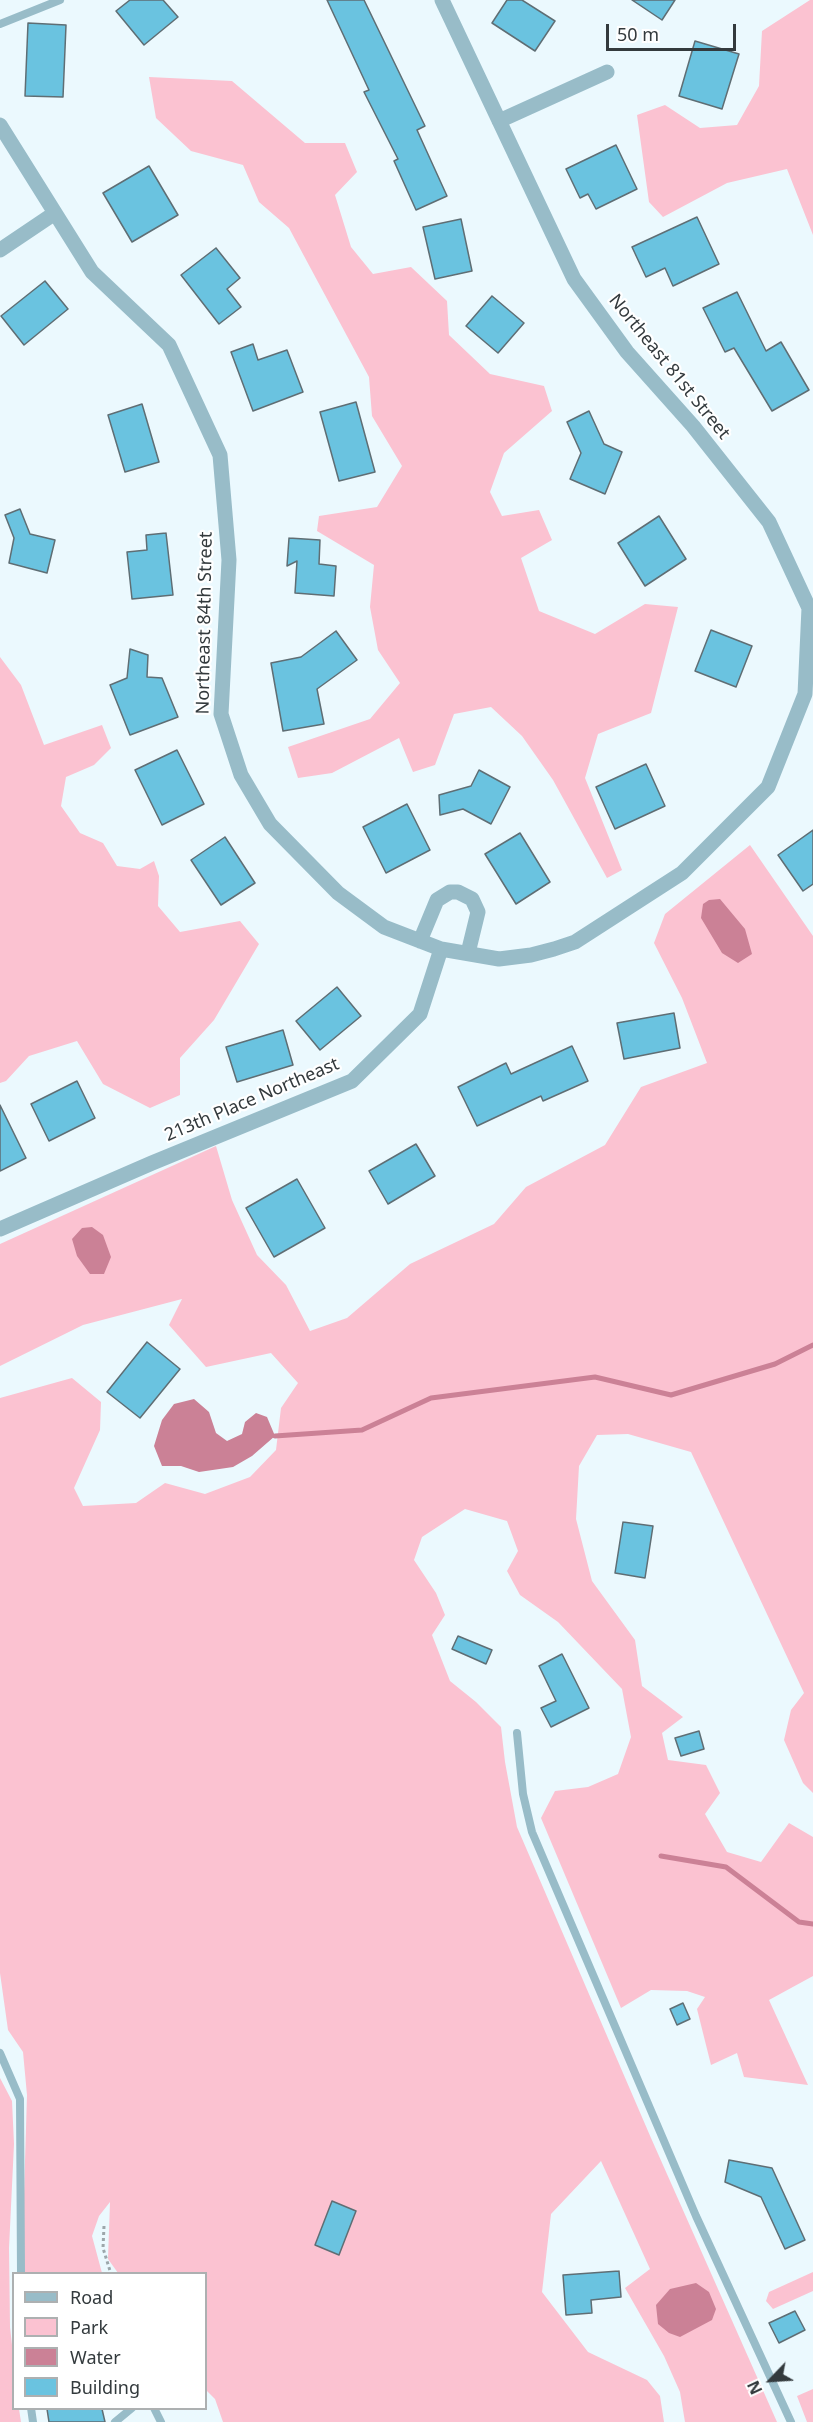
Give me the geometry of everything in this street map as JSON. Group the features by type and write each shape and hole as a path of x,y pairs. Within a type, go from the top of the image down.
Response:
{"street":[{"name":"Northeast 81st Street","path":"442,0 574,279 627,352 693,426 769,522 809,608 805,694 768,787 682,873 575,942 531,955 500,959 468,953"},
{"path":"499,121 608,72"},
{"name":"Northeast 84th Street","path":"0,124 92,272 169,345 220,455 229,560 221,714 241,775 270,824 338,893 384,927 441,949"},
{"path":"0,250 56,213"},
{"path":"420,941 437,900 450,892 458,892 472,899 478,912 468,953 441,949"},
{"name":"213th Place Northeast","path":"0,1229 152,1163 352,1081 420,1014 441,949"}],"lane":[{"path":"0,24 60,0"},
{"path":"517,1733 523,1794 532,1832 696,2216 791,2422"},
{"path":"0,2053 20,2099 21,2272"},
{"path":"115,2422 130,2410"}],"path":[{"path":"104,2226 103,2248 110,2272"}],"green space":[{"path":"813,0 813,235 787,169 727,183 663,217 649,202 637,115 665,105 700,128 737,125 759,86 762,31"},
{"path":"149,77 232,81 305,143 345,143 357,172 335,195 351,247 373,274 411,267 447,301 449,335 490,374 544,386 552,411 504,453 490,492 502,516 539,510 552,540 521,558 539,611 595,634 645,604 678,607 651,713 598,734 585,778 622,870 607,878 553,780 522,736 491,707 454,714 435,765 413,772 399,738 332,773 298,778 288,747 370,719 400,683 378,650 370,607 374,565 317,531 319,516 377,507 402,466 372,416 369,377 289,228 259,202 243,165 191,151 156,118"},
{"path":"0,657 21,685 44,745 102,725 111,748 94,765 66,777 61,806 80,833 103,843 117,866 140,869 154,861 159,876 158,906 180,932 240,921 259,944 214,1020 180,1058 180,1095 150,1108 103,1084 77,1041 29,1056 6,1081 0,1083"},
{"path":"750,845 813,936 813,1793 803,1783 784,1740 791,1710 804,1693 691,1452 628,1434 597,1435 579,1466 576,1519 592,1581 635,1640 642,1686 683,1717 662,1733 668,1760 706,1765 720,1793 705,1814 727,1852 761,1862 789,1823 813,1837 813,1976 769,2000 808,2085 744,2077 737,2053 711,2065 697,2009 705,1997 687,1991 651,1990 621,2008 541,1818 555,1791 588,1787 618,1774 631,1737 622,1689 558,1622 520,1595 507,1571 518,1551 507,1521 465,1509 422,1537 414,1560 436,1593 445,1615 432,1635 450,1681 476,1702 501,1727 517,1827 777,2422 685,2422 680,2392 664,2356 625,2288 650,2269 601,2161 551,2214 542,2292 588,2352 647,2380 660,2396 664,2422 223,2422 215,2399 207,2391 207,2272 117,2272 108,2259 110,2202 99,2216 92,2236 102,2272 24,2272 27,2095 23,2052 8,2030 0,1973 0,1398 72,1378 101,1402 100,1430 74,1488 83,1506 136,1503 165,1483 205,1494 250,1477 276,1450 281,1408 298,1383 271,1353 206,1367 169,1325 182,1299 83,1325 0,1366 0,1244 216,1146 232,1200 257,1255 286,1285 310,1331 347,1318 410,1264 494,1224 526,1187 605,1145 641,1087 707,1063 682,998 654,943 665,914"},
{"path":"0,2078 12,2101 14,2144 9,2248 12,2410 19,2410 21,2422 0,2422"},
{"path":"813,2272 813,2291 773,2309 766,2301 769,2292"},
{"path":"813,2389 813,2422 807,2422 797,2396"}],"water":[{"path":"720,899 745,929 752,954 738,963 722,953 701,918 703,904 709,900"},
{"path":"92,1227 103,1235 111,1257 104,1274 90,1274 77,1256 72,1239 82,1228"},
{"path":"194,1399 209,1412 216,1433 227,1441 242,1434 245,1422 256,1413 267,1417 275,1436 252,1456 233,1467 199,1472 181,1466 162,1466 154,1446 162,1420 174,1404"},
{"path":"696,2283 709,2292 716,2309 712,2320 680,2337 669,2333 658,2324 656,2305 670,2289"}],"building":[{"path":"130,0 163,0 178,17 144,45 116,11"},
{"path":"327,0 364,0 425,126 417,130 447,196 416,210 394,161 398,159 364,92 369,90"},
{"path":"507,0 522,0 555,21 535,51 492,23"},
{"path":"632,0 675,0 662,20"},
{"path":"28,23 66,25 63,97 25,96"},
{"path":"695,41 739,54 722,109 679,96"},
{"path":"616,145 637,189 596,209 588,194 580,198 566,169"},
{"path":"149,166 178,215 132,242 103,193"},
{"path":"697,217 719,264 673,286 665,268 646,277 632,247"},
{"path":"461,219 472,271 435,279 423,227"},
{"path":"216,248 240,278 227,289 241,307 219,324 181,275"},
{"path":"45,281 68,309 24,345 1,316"},
{"path":"737,292 766,351 781,342 809,390 772,411 734,348 725,352 703,308"},
{"path":"492,296 524,323 498,353 466,326"},
{"path":"253,344 258,360 287,350 303,392 253,411 231,352"},
{"path":"356,402 375,472 339,481 320,412"},
{"path":"142,404 159,462 125,472 108,415"},
{"path":"589,411 604,444 622,452 605,494 570,479 581,453 567,422"},
{"path":"20,509 30,534 55,540 47,573 9,563 14,538 5,515"},
{"path":"659,516 686,559 645,586 618,543"},
{"path":"166,533 173,595 132,599 127,552 147,550 146,535"},
{"path":"289,538 320,540 319,564 336,566 334,596 295,593 297,561 287,566"},
{"path":"711,630 752,646 736,687 695,671"},
{"path":"336,631 357,660 317,689 324,724 283,731 271,663 301,657"},
{"path":"130,649 148,655 147,677 162,678 178,717 130,735 110,685 127,678"},
{"path":"177,750 204,804 162,825 135,770"},
{"path":"646,764 665,806 615,829 596,787"},
{"path":"479,770 510,787 491,824 463,809 440,815 439,795 471,786"},
{"path":"407,804 430,850 386,873 363,827"},
{"path":"813,830 813,884 803,891 778,855"},
{"path":"520,833 550,882 516,904 485,854"},
{"path":"225,837 255,883 221,905 191,860"},
{"path":"337,987 361,1016 320,1050 296,1021"},
{"path":"674,1013 680,1048 624,1059 617,1023"},
{"path":"283,1030 293,1065 237,1082 226,1047"},
{"path":"572,1046 588,1081 543,1101 541,1096 477,1126 458,1087 506,1063 511,1074"},
{"path":"77,1081 95,1118 49,1141 31,1104"},
{"path":"0,1105 26,1158 0,1171"},
{"path":"416,1144 435,1176 388,1204 369,1171"},
{"path":"297,1179 325,1228 274,1257 246,1208"},
{"path":"147,1342 180,1369 140,1418 107,1392"},
{"path":"623,1522 653,1526 645,1578 615,1573"},
{"path":"458,1636 492,1650 486,1664 452,1649"},
{"path":"562,1654 589,1708 551,1727 541,1708 556,1701 539,1666"},
{"path":"699,1731 704,1749 681,1756 675,1738"},
{"path":"683,2003 690,2019 677,2025 670,2009"},
{"path":"729,2160 772,2168 805,2240 785,2249 761,2197 725,2182"},
{"path":"332,2201 356,2211 339,2255 315,2245"},
{"path":"619,2271 621,2297 591,2300 592,2313 566,2315 563,2275"},
{"path":"795,2311 805,2330 779,2343 769,2323"},
{"path":"47,2410 102,2410 105,2422 49,2422"}],"waterway":[{"path":"275,1436 362,1430 431,1398 595,1377 671,1395 775,1364 813,1345"},
{"path":"661,1856 726,1867 799,1922 813,1924"}]}
